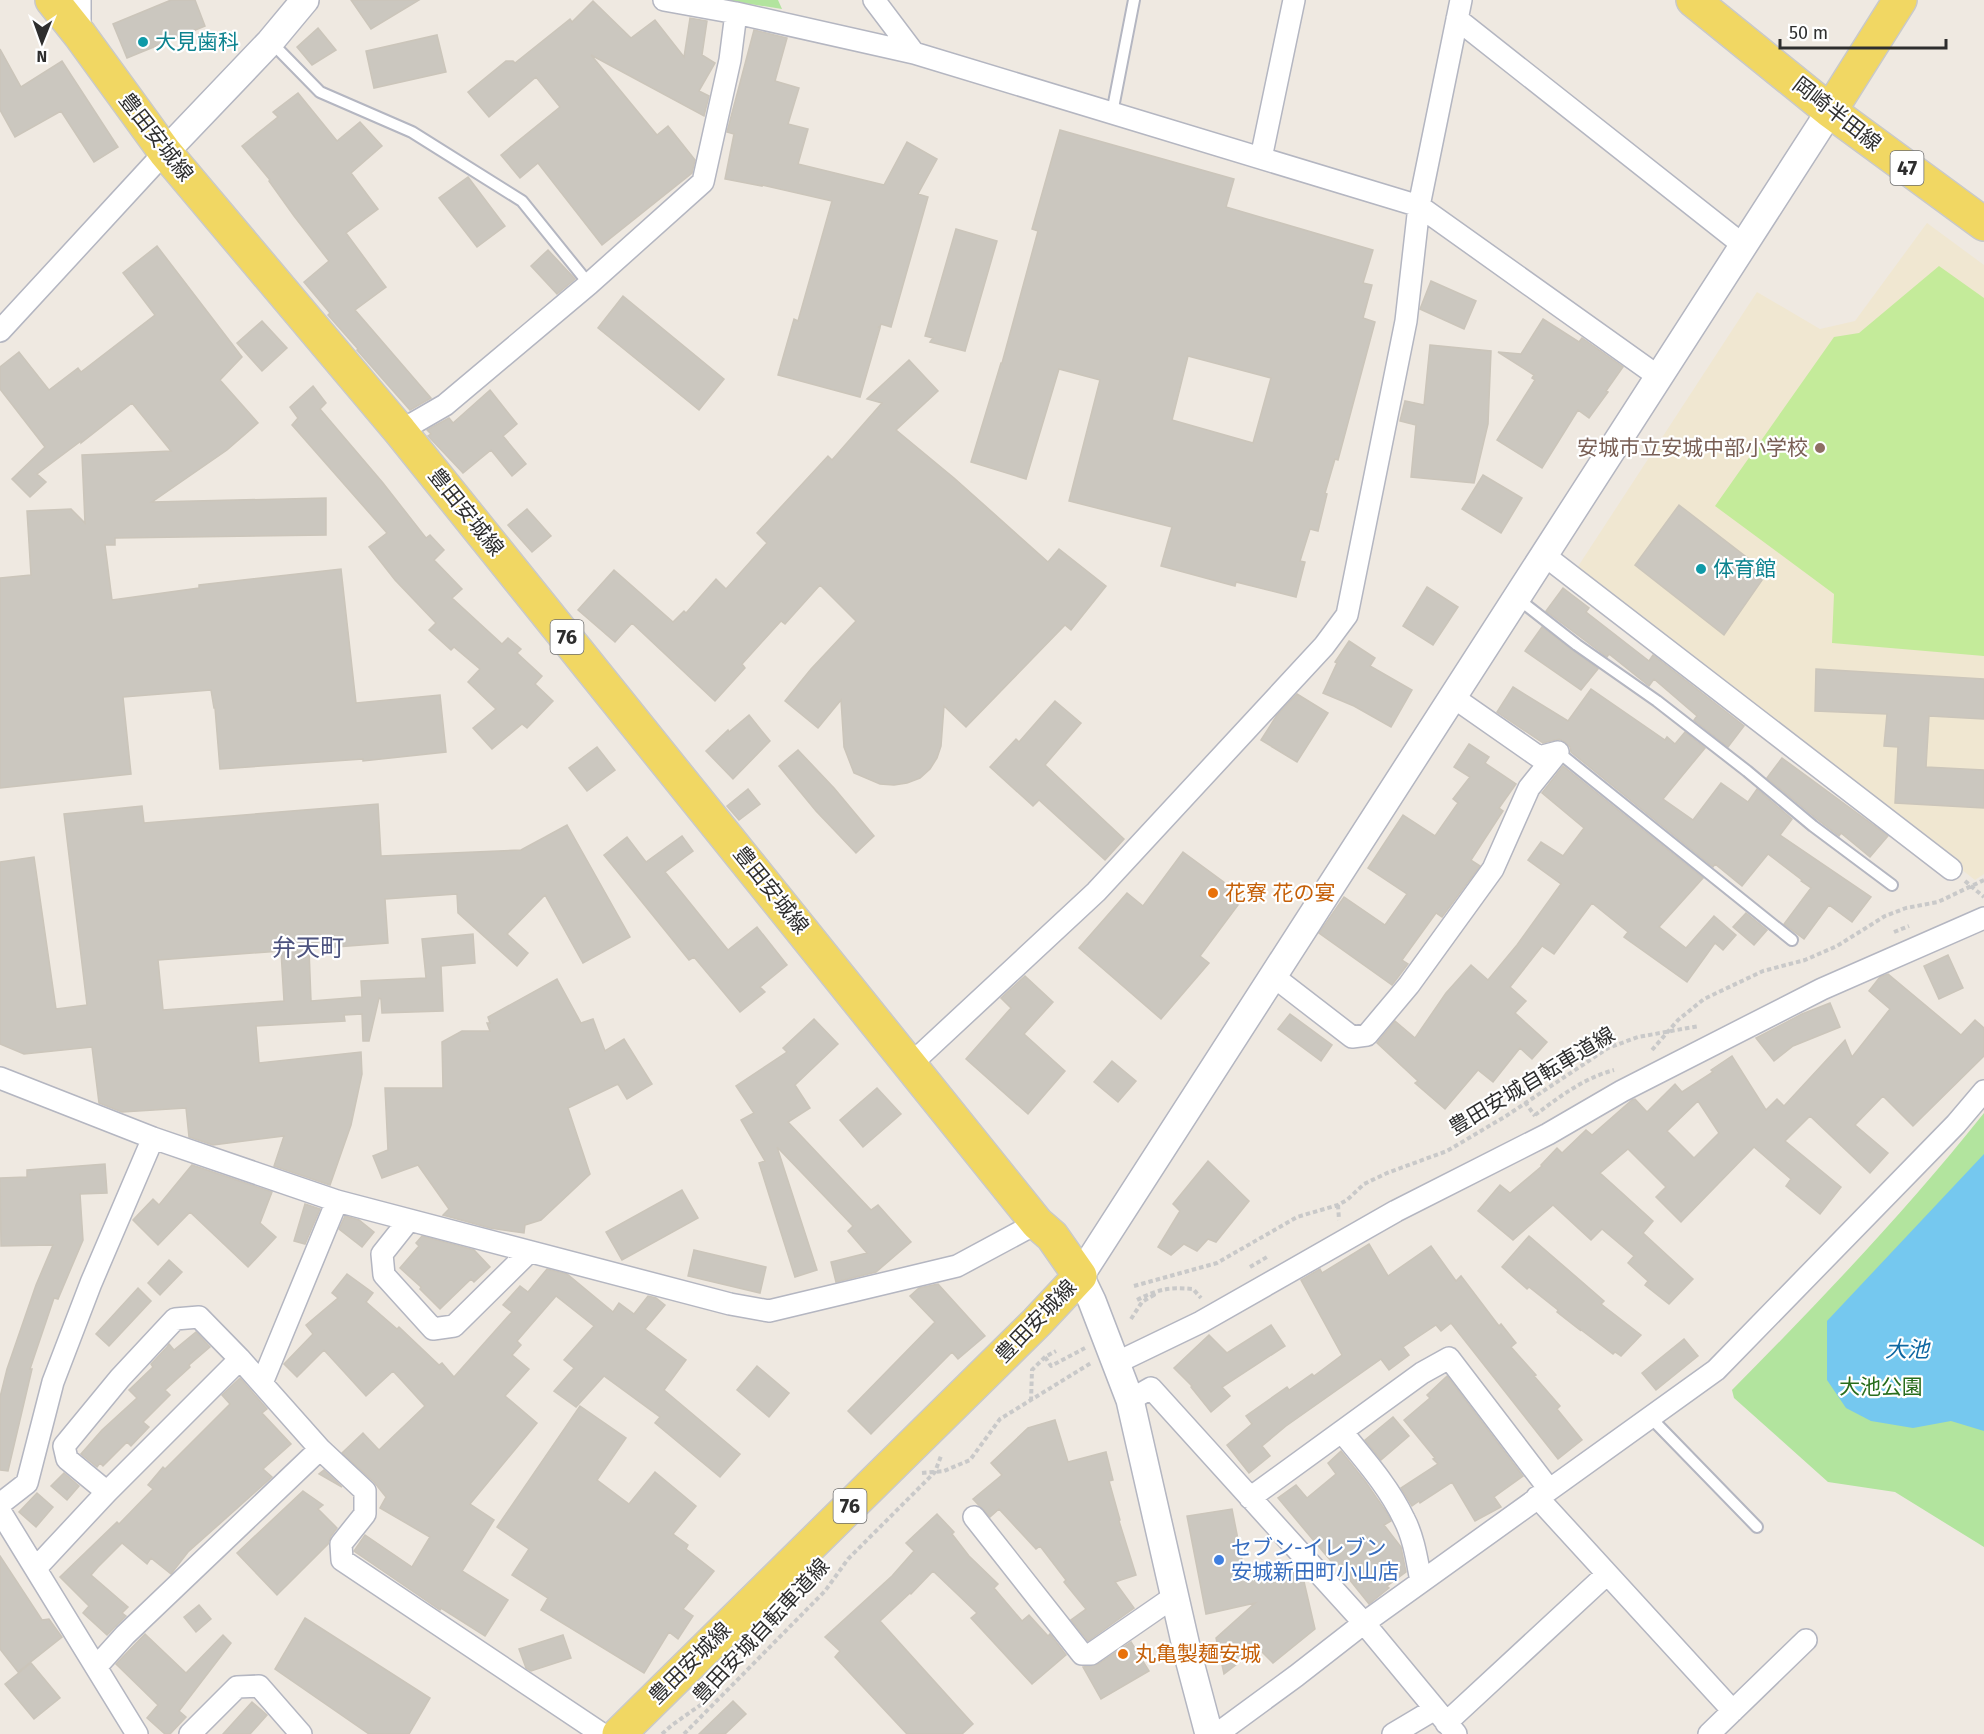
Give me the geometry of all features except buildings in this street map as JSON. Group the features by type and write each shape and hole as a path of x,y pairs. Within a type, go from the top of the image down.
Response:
{"main road":[{"name":"豊田安城線","path":"52,0 165,152 400,431 1037,1222 1052,1236 1080,1276 1037,1322 619,1734"},
{"name":"岡崎半田線","path":"1693,0 1830,111 1984,224"},
{"path":"1830,111 1900,0"}],"street":[{"path":"80,0 80,35"},
{"path":"0,332 165,152 270,42 306,0"},
{"path":"664,0 735,13 914,53 1419,206 1659,376"},
{"path":"874,0 914,53"},
{"path":"1261,158 1294,0"},
{"path":"911,1064 1096,892 1324,646 1347,615 1406,321 1419,206 1459,10 1743,246"},
{"path":"400,431 445,405 589,284 703,182 730,60 735,13"},
{"path":"1209,1734 1130,1400 1104,1363 1092,1301 1080,1276 1830,111"},
{"path":"1544,555 1951,869"},
{"path":"1453,697 1539,757 1558,752"},
{"path":"1273,976 1352,1036 1367,1035 1409,985 1492,869 1529,788 1558,752"},
{"path":"1104,1363 1201,1322 1396,1211 1548,1134 1623,1091 1822,989 1984,918"},
{"path":"0,1078 153,1138 337,1201 730,1304 769,1311 957,1266 1037,1222"},
{"path":"1217,1734 1421,1581 1716,1370 1956,1124 1984,1091"},
{"path":"0,1504 27,1483 53,1382 91,1283 153,1138"},
{"path":"262,1383 337,1201"},
{"path":"409,1220 382,1254 384,1275 433,1329 454,1326 529,1251"},
{"path":"107,1492 67,1460 64,1446 120,1378 175,1319 199,1317 240,1359 320,1449 364,1491 365,1514 341,1544 342,1560 602,1734"},
{"path":"1250,1498 1422,1373 1449,1358 1543,1493 1607,1574 1733,1711"},
{"path":"36,1568 107,1492 240,1359"},
{"path":"1130,1400 1151,1388 1364,1623 1445,1722"},
{"path":"1342,1432 1380,1479 1404,1519 1413,1543 1421,1581"},
{"path":"97,1666 125,1635 320,1449"},
{"path":"0,1511 137,1734"},
{"path":"974,1517 1082,1654 1090,1654 1175,1596"},
{"path":"1393,1734 1445,1722 1607,1574"},
{"path":"1708,1734 1806,1640"},
{"path":"190,1734 237,1687 259,1686 300,1734"}],"lane":[{"path":"1112,113 1134,0"},
{"path":"270,42 320,92 412,132 522,201 589,284"},
{"path":"1517,597 1577,645 1657,701 1813,826 1892,885"},
{"path":"1558,752 1792,940"},
{"path":"1650,1417 1757,1527"}],"path":[{"path":"1649,1053 1704,999 1763,971 1805,960 1837,946 1885,916 1905,908 1938,902 1984,880"},
{"path":"1891,934 1911,925"},
{"name":"豊田安城自転車道線","path":"1134,1286 1217,1263 1297,1217 1338,1205 1364,1184 1447,1151 1506,1116 1608,1048 1638,1037 1702,1026"},
{"path":"1526,1120 1566,1092 1605,1072 1616,1069"},
{"path":"1137,1300 1152,1292 1173,1287 1193,1289 1201,1298"},
{"path":"1131,1319 1142,1302 1154,1295 1152,1292"},
{"path":"1045,1357 1051,1366 1086,1348"},
{"path":"1030,1402 1032,1370 1045,1357 1056,1351"},
{"path":"915,1477 923,1473 944,1471 970,1460 1000,1419 1104,1363"},
{"name":"豊田安城自転車道線","path":"684,1734 825,1591 848,1559 935,1472 945,1447"},
{"path":"662,1734 702,1704 804,1593"}],"shaded area":[{"name":"安城市立安城中部小学校","path":"1927,223 1984,265 1984,874 1975,880 1577,568 1757,292 1820,329 1855,321"}],"green space":[{"path":"725,0 778,0 782,9"},
{"path":"1939,266 1984,298 1984,656 1832,643 1834,594 1715,506 1834,337 1859,333"},
{"name":"大池公園","path":"1984,1113 1984,1547 1895,1492 1828,1482 1734,1398 1732,1390 1862,1255"}],"water":[{"name":"大池","path":"1984,1154 1984,1431 1951,1421 1913,1428 1871,1421 1846,1408 1827,1380 1827,1321"}],"place":[{"name":"大見歯科","path":"143,42"},
{"name":"安城市立安城中部小学校","path":"1820,448"},
{"name":"体育館","path":"1701,569"},
{"name":"花寮 花の宴","path":"1213,893"},
{"name":"セブン-イレブン 安城新田町小山店","path":"1219,1560"},
{"name":"丸亀製麺安城","path":"1123,1654"}],"district":[{"name":"弁天町","path":"308,948"}]}
